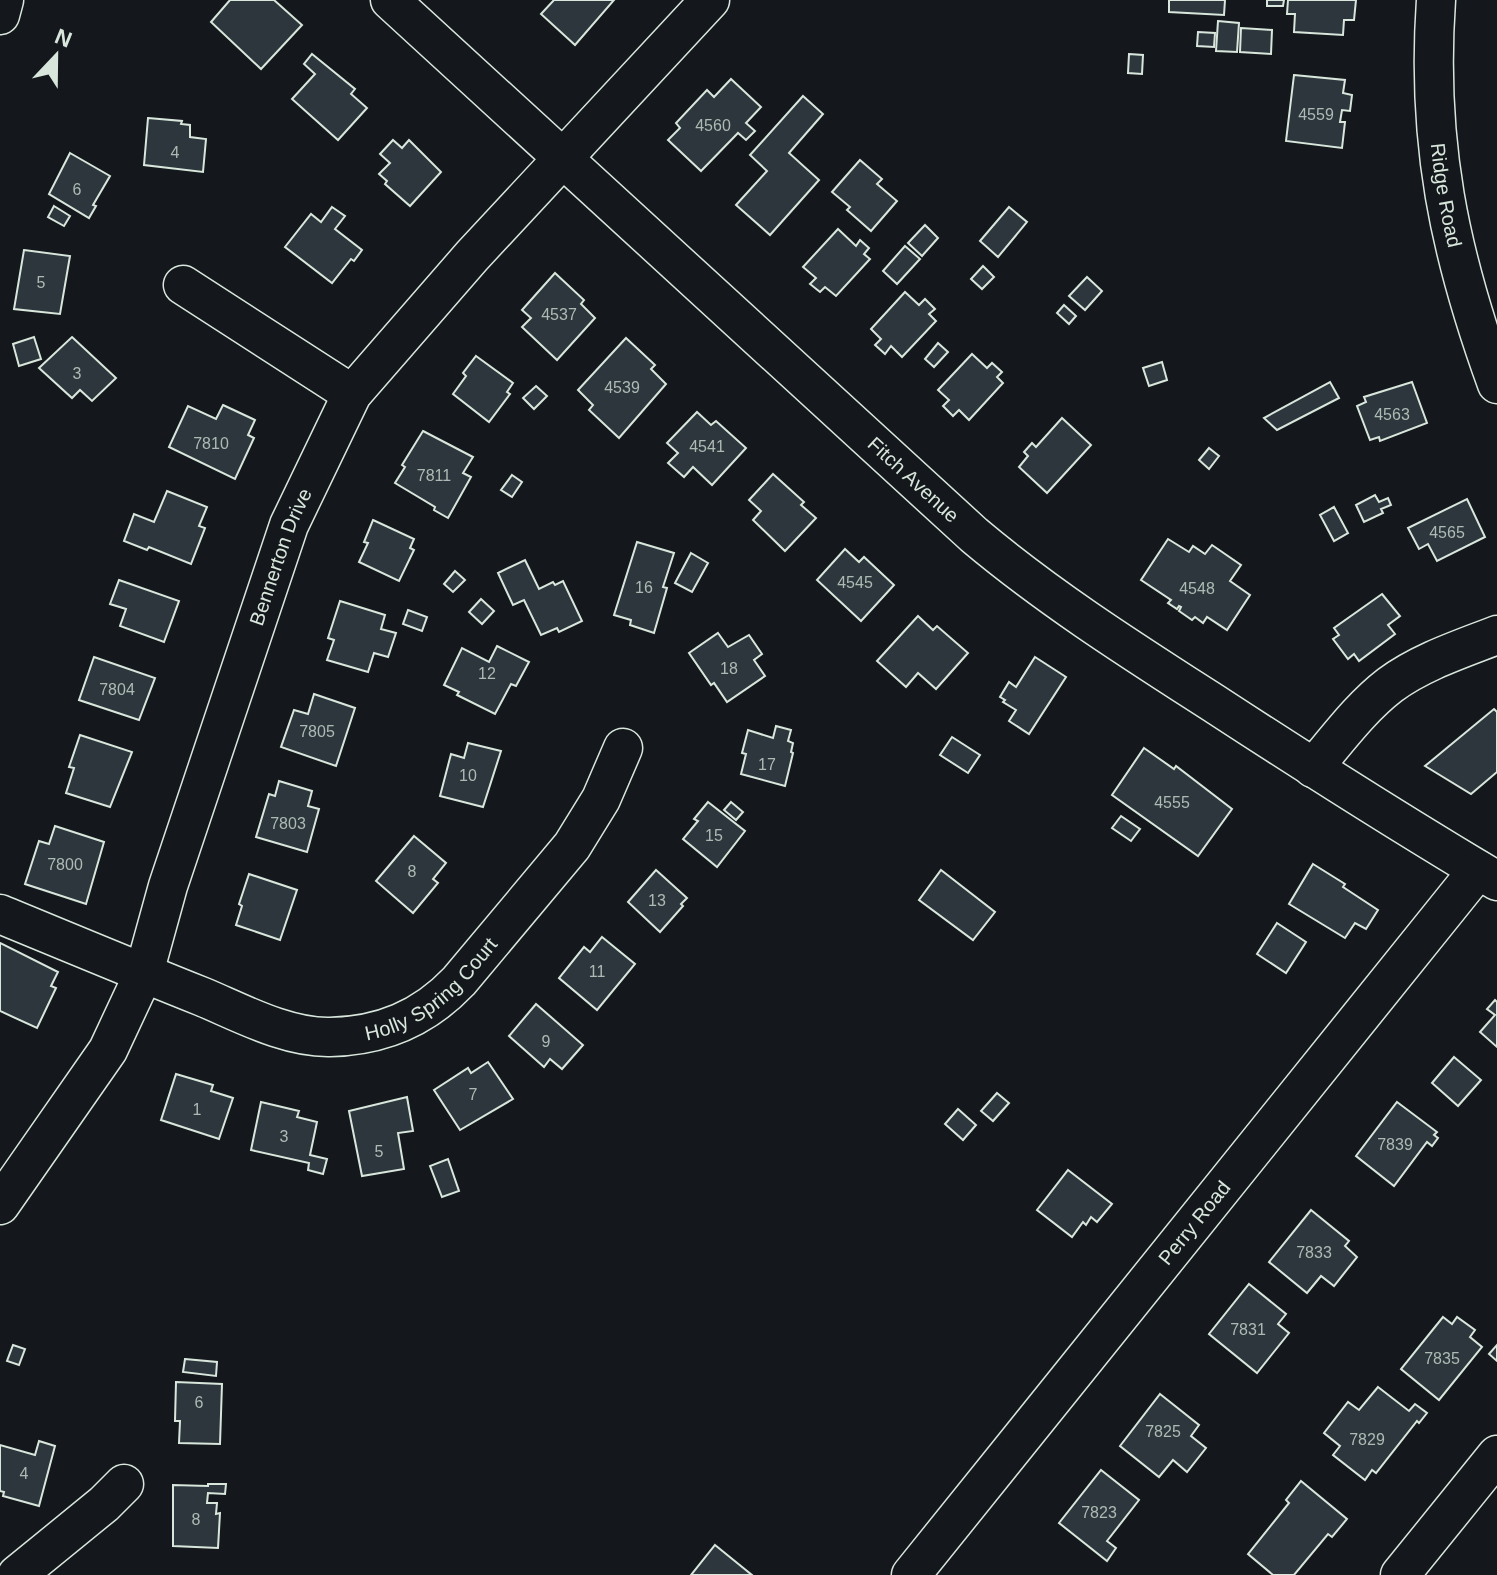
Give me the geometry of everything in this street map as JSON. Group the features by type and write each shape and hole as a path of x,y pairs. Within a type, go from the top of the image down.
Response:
{"street":[{"path":"0,15 4,0"},
{"name":"Fitch Avenue","path":"390,0 974,535 1027,580 1313,768 1488,875"},
{"name":"Bennerton Drive","path":"3,1197 108,1050 144,973 168,886 289,525 352,394 472,256 710,0"},
{"name":"Ridge Road","path":"1436,0 1433,90 1440,174 1452,240 1475,324 1497,384"},
{"path":"183,285 352,394"},
{"path":"1313,768 1367,706 1391,684 1436,659 1497,635"},
{"name":"Holly Spring Court","path":"0,914 267,1023 326,1037 379,1032 413,1018 440,1001 459,981 572,846 601,799 623,748"},
{"name":"Perry Road","path":"911,1575 1488,875"},
{"path":"1400,1575 1497,1455"},
{"path":"17,1575 95,1512 124,1484"}],"building":[{"path":"230,0 274,0 302,25 261,69 211,22"},
{"path":"554,0 614,0 575,45 541,14"},
{"path":"1169,0 1225,0 1224,15 1169,12"},
{"path":"1267,0 1284,0 1283,6 1267,6"},
{"path":"1288,0 1356,0 1354,20 1344,20 1343,35 1294,32 1295,14 1287,14"},
{"path":"1218,21 1239,23 1237,52 1216,51"},
{"path":"1241,28 1272,30 1271,54 1240,52"},
{"path":"1198,32 1215,33 1214,47 1197,46"},
{"path":"312,54 355,89 351,94 367,108 338,140 292,99 315,74 304,64"},
{"path":"1129,54 1143,55 1142,74 1128,73"},
{"path":"1294,75 1345,80 1343,93 1352,95 1350,111 1342,110 1340,122 1345,122 1342,148 1286,141"},
{"path":"731,79 761,107 746,123 755,131 746,140 738,133 701,171 668,140 680,128 676,123 707,90 714,97"},
{"path":"803,96 823,114 789,153 819,180 770,235 736,205 767,171 750,155"},
{"path":"148,118 182,121 181,124 190,125 190,137 206,139 203,172 144,165"},
{"path":"393,140 402,148 409,140 441,172 410,206 385,184 387,181 379,174 390,163 380,154"},
{"path":"70,153 110,176 89,218 49,194"},
{"path":"860,160 882,179 877,184 897,201 871,231 832,192"},
{"path":"54,206 70,216 64,226 48,217"},
{"path":"332,207 345,216 335,229 362,250 332,283 285,247 311,214 321,222"},
{"path":"1009,207 1027,222 998,257 980,241"},
{"path":"925,225 938,238 922,256 908,243"},
{"path":"838,229 856,246 860,240 869,248 864,254 870,259 836,296 825,287 820,292 810,284 816,278 803,267"},
{"path":"905,246 920,259 897,284 883,271"},
{"path":"24,250 70,256 60,314 14,309"},
{"path":"983,266 994,277 982,289 971,279"},
{"path":"555,273 584,300 581,304 595,318 557,360 522,327 531,318 522,310"},
{"path":"1087,277 1102,291 1085,310 1069,296"},
{"path":"905,292 919,305 925,299 935,309 929,314 936,321 902,357 891,346 885,354 875,345 881,339 871,329"},
{"path":"1064,305 1076,316 1069,324 1057,313"},
{"path":"34,337 41,359 19,366 13,344"},
{"path":"72,337 116,378 92,401 80,390 72,398 39,368"},
{"path":"626,338 655,365 651,369 666,384 619,438 589,410 593,405 578,390"},
{"path":"938,343 948,352 934,367 925,359"},
{"path":"972,354 987,368 992,363 1002,372 997,377 1003,383 969,420 959,410 953,416 943,406 949,400 938,390"},
{"path":"476,356 513,383 507,392 510,394 489,422 453,394"},
{"path":"1162,362 1167,380 1149,386 1143,368"},
{"path":"1330,382 1339,398 1277,430 1264,418"},
{"path":"1412,382 1427,423 1380,441 1379,437 1370,440 1357,406 1366,402 1364,397"},
{"path":"536,386 547,396 534,409 523,398"},
{"path":"223,405 255,420 248,435 254,438 235,479 169,447 188,406 216,419"},
{"path":"697,412 711,425 716,421 746,448 712,485 693,467 684,477 668,463 678,453 667,443"},
{"path":"1062,418 1091,445 1047,493 1019,467 1028,456 1024,452 1032,443 1036,447"},
{"path":"423,431 473,457 463,473 471,477 448,518 395,483"},
{"path":"1209,448 1219,456 1209,469 1199,460"},
{"path":"773,474 804,502 801,505 816,518 785,551 753,520 761,511 749,500"},
{"path":"512,475 522,482 512,497 501,490"},
{"path":"167,491 207,507 199,526 205,528 191,564 149,547 147,550 124,541 134,514 154,522"},
{"path":"1375,495 1379,502 1388,498 1391,505 1381,509 1383,513 1364,522 1356,505"},
{"path":"1467,499 1485,537 1437,561 1428,544 1419,549 1408,528"},
{"path":"1334,507 1348,533 1334,541 1320,515"},
{"path":"373,520 414,539 410,548 414,550 399,581 359,562 368,543 364,542"},
{"path":"1168,539 1189,552 1193,546 1205,554 1212,545 1241,565 1230,581 1250,595 1227,630 1207,617 1203,623 1195,617 1192,620 1179,611 1181,607 1177,609 1168,603 1171,600 1141,580"},
{"path":"637,542 674,553 663,587 667,588 654,633 630,625 631,620 614,615"},
{"path":"845,549 859,562 864,557 894,585 861,621 817,580"},
{"path":"691,553 708,563 692,592 675,583"},
{"path":"525,560 539,589 563,581 582,621 559,632 557,628 541,635 524,600 513,605 498,573"},
{"path":"455,571 465,580 453,592 444,584"},
{"path":"119,580 179,601 164,642 120,626 126,609 110,604"},
{"path":"1382,594 1400,616 1388,625 1395,634 1359,661 1354,654 1348,659 1333,639 1339,635 1334,628"},
{"path":"481,599 494,611 482,624 469,612"},
{"path":"340,601 385,615 381,629 396,633 388,657 374,653 368,672 327,660 334,640 328,638"},
{"path":"408,610 427,617 422,631 403,624"},
{"path":"918,616 933,630 937,626 968,653 936,689 918,673 906,687 877,661"},
{"path":"718,633 728,647 749,635 762,654 754,660 765,676 727,702 689,653"},
{"path":"497,646 529,662 516,686 511,684 495,714 444,685 462,648 489,662"},
{"path":"94,657 155,678 139,720 79,700"},
{"path":"1035,657 1066,677 1029,734 1009,721 1016,710 1000,697 1009,682 1016,687"},
{"path":"314,694 355,708 336,766 281,747 294,710 308,714"},
{"path":"1494,709 1497,712 1497,772 1471,794 1425,766"},
{"path":"776,726 791,730 788,741 793,743 785,786 741,774 748,730 773,738"},
{"path":"80,735 132,752 110,807 66,793 74,768 69,767"},
{"path":"952,737 980,755 968,773 940,755"},
{"path":"468,743 501,751 483,807 440,796 451,754 464,758"},
{"path":"1144,748 1174,769 1176,766 1232,809 1198,856 1112,795"},
{"path":"279,781 312,791 308,806 319,809 307,852 256,837 269,794 275,796"},
{"path":"708,802 745,831 717,867 683,839"},
{"path":"731,802 743,812 736,820 724,810"},
{"path":"1121,816 1140,829 1131,841 1112,828"},
{"path":"55,826 104,842 86,904 25,884 39,841 49,844"},
{"path":"414,836 446,863 433,879 438,883 413,913 376,881"},
{"path":"1313,864 1378,910 1366,929 1355,923 1345,938 1289,904"},
{"path":"656,870 687,898 660,932 628,902"},
{"path":"941,870 995,912 973,940 919,900"},
{"path":"249,874 297,890 280,940 236,925"},
{"path":"1277,923 1306,942 1286,973 1257,954"},
{"path":"602,937 635,964 597,1010 559,978 584,947 590,952"},
{"path":"0,943 58,972 51,986 56,988 37,1028 0,1011"},
{"path":"1495,1000 1497,1047 1480,1032 1495,1015 1487,1009"},
{"path":"536,1004 583,1045 562,1069 550,1059 544,1067 509,1036"},
{"path":"1454,1057 1481,1080 1458,1106 1432,1083"},
{"path":"488,1062 513,1099 460,1130 434,1090 468,1068 471,1073"},
{"path":"176,1074 213,1085 211,1091 233,1098 219,1139 161,1120"},
{"path":"997,1093 1009,1103 993,1121 981,1111"},
{"path":"407,1097 413,1131 398,1133 404,1169 362,1176 349,1111"},
{"path":"261,1102 299,1111 297,1117 317,1122 310,1155 327,1159 323,1174 308,1170 309,1163 251,1150"},
{"path":"1397,1102 1437,1132 1434,1135 1438,1138 1432,1146 1427,1142 1394,1186 1356,1156"},
{"path":"958,1109 976,1125 963,1140 945,1124"},
{"path":"448,1159 459,1191 442,1197 430,1166"},
{"path":"1068,1170 1112,1204 1097,1222 1091,1217 1086,1225 1083,1222 1072,1237 1037,1210"},
{"path":"1311,1210 1349,1241 1345,1246 1357,1257 1334,1286 1321,1276 1307,1293 1269,1262"},
{"path":"1249,1284 1286,1314 1278,1324 1289,1333 1257,1373 1209,1334"},
{"path":"1443,1317 1452,1324 1457,1317 1475,1330 1470,1337 1482,1347 1439,1400 1401,1369"},
{"path":"13,1345 25,1349 19,1365 7,1361"},
{"path":"1497,1345 1497,1361 1489,1354"},
{"path":"185,1359 217,1362 216,1376 183,1372"},
{"path":"176,1382 222,1384 220,1444 179,1443 180,1421 175,1421"},
{"path":"1378,1387 1409,1411 1415,1404 1427,1413 1419,1423 1417,1421 1376,1473 1372,1470 1365,1480 1333,1455 1340,1446 1324,1433 1348,1402 1359,1410"},
{"path":"1160,1394 1199,1425 1191,1436 1206,1448 1187,1472 1173,1460 1159,1477 1120,1446"},
{"path":"39,1441 55,1446 39,1506 3,1496 4,1492 0,1491 0,1445 35,1455"},
{"path":"1101,1470 1139,1500 1107,1541 1116,1548 1107,1561 1059,1523"},
{"path":"1301,1481 1347,1519 1332,1537 1328,1534 1294,1575 1273,1575 1248,1554 1289,1503 1286,1500"},
{"path":"226,1484 225,1494 208,1493 207,1503 217,1503 216,1514 220,1513 218,1548 173,1546 173,1485"},
{"path":"715,1545 752,1575 691,1575"}]}
